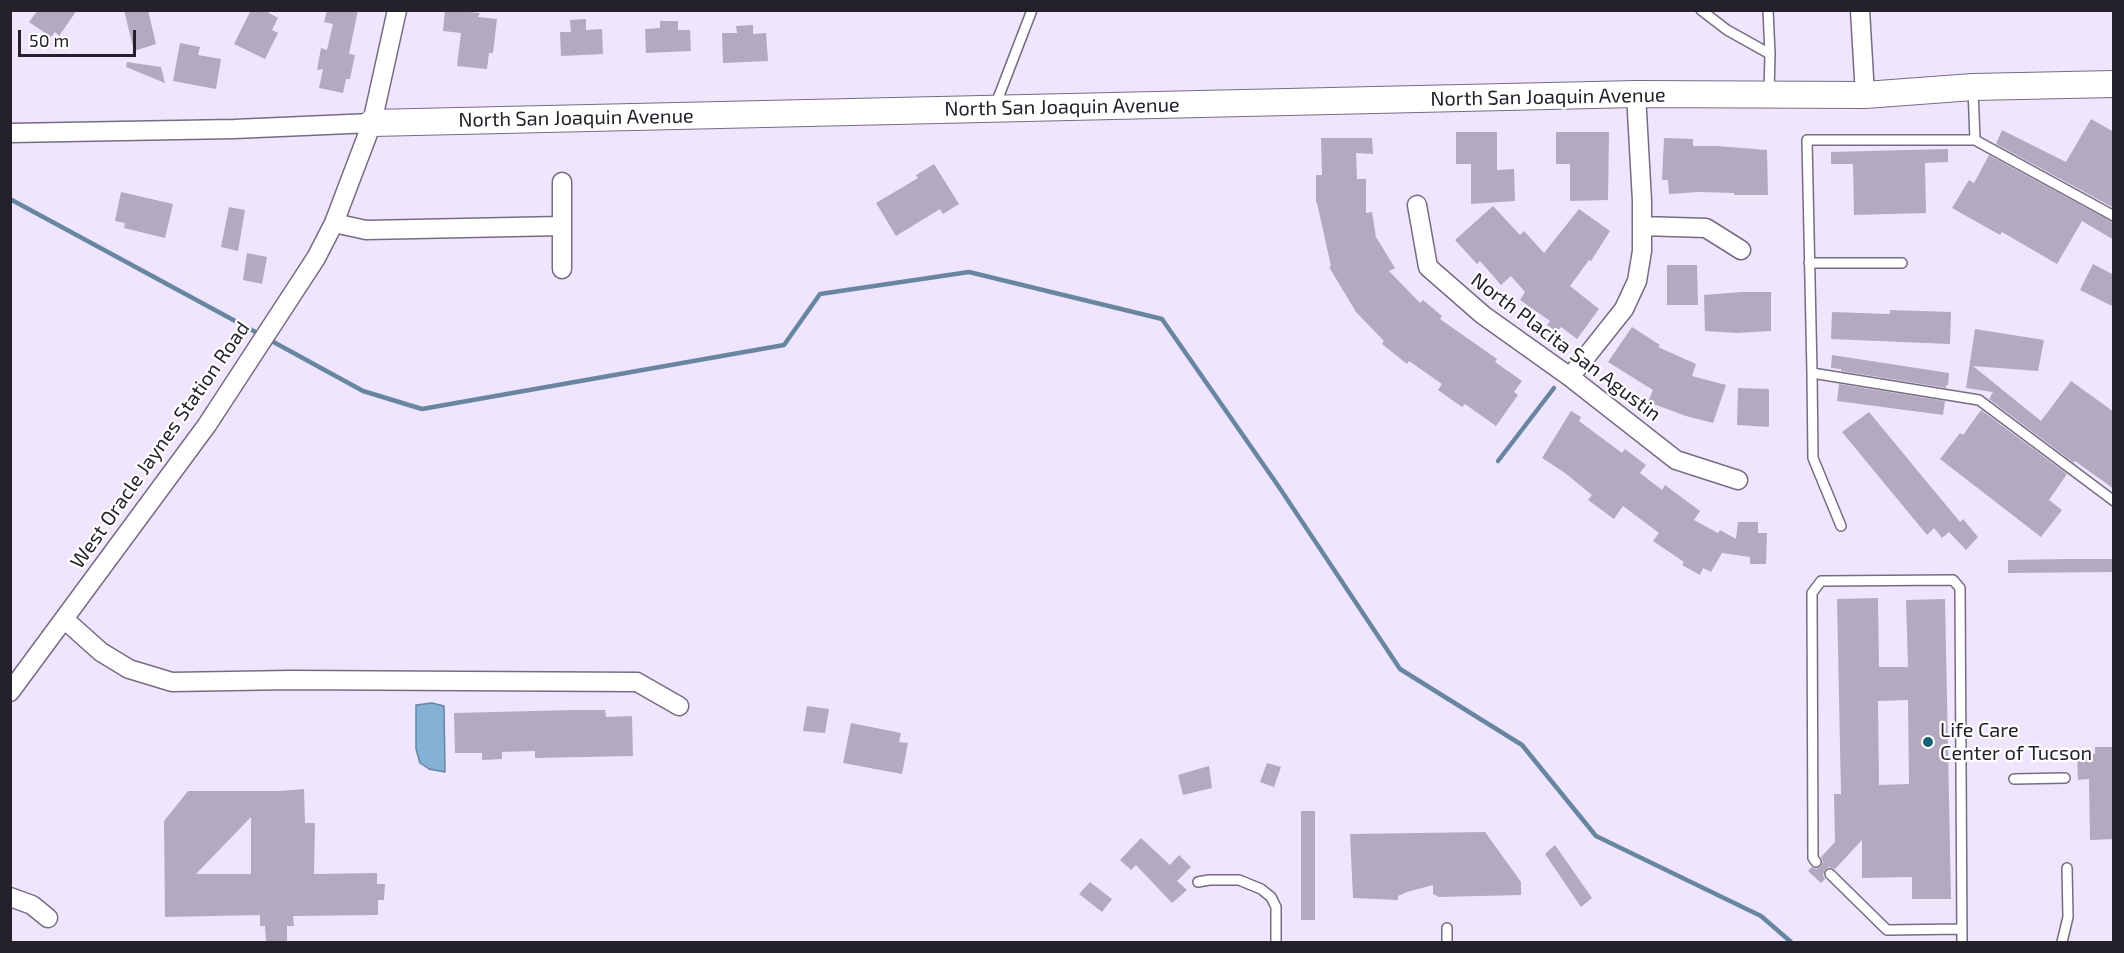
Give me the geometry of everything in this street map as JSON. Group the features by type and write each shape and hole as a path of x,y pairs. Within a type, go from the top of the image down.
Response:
{"street":[{"name":"West Oracle Jaynes Station Road","path":"10,692 207,425 316,258 334,223 372,123 397,10"},
{"path":"1860,10 1865,95"},
{"name":"North San Joaquin Avenue","path":"10,133 1636,94 1865,95 1973,87 2114,84"},
{"path":"1570,377 1624,309 1637,281 1642,251 1642,226 1636,94"},
{"path":"562,182 562,269"},
{"name":"North Placita San Agustin","path":"1417,205 1428,267 1483,315 1570,377 1676,460 1738,480"},
{"path":"334,223 366,230 562,226"},
{"path":"1642,226 1706,228 1741,250"},
{"path":"64,619 101,652 129,669 172,682 291,680 637,682 679,706"},
{"path":"10,897 32,905 48,918"}],"lane":[{"path":"994,109 1032,10"},
{"path":"1701,10 1728,30 1770,54"},
{"path":"1768,10 1769,94"},
{"path":"1973,87 1976,140"},
{"path":"1841,526 1814,458 1807,140 1976,140 2114,216"},
{"path":"1809,263 1902,263"},
{"path":"1812,373 1979,400 2114,501"},
{"path":"1816,862 1813,858 1812,593 1821,581 1953,580 1960,588 1962,942"},
{"path":"2013,779 2065,778"},
{"path":"2062,942 2068,917 2067,868"},
{"path":"1830,874 1887,930 1962,929"},
{"path":"1198,882 1209,879 1239,880 1261,889 1271,897 1276,907 1276,942"},
{"path":"1447,928 1447,942"}],"water":[{"path":"432,703 444,706 445,772 429,769 420,763 416,749 416,705"}],"building":[{"path":"38,10 77,10 59,36 55,32 51,37 29,22"},
{"path":"124,10 148,10 156,44 134,51"},
{"path":"251,10 264,10 278,18 272,30 278,33 265,59 234,44"},
{"path":"327,10 358,10 349,54 355,55 350,79 346,79 343,93 319,88 323,69 317,70 321,48 327,50 333,24 324,22"},
{"path":"445,10 480,13 478,17 497,19 493,53 489,53 487,69 457,66 461,33 443,31"},
{"path":"586,19 586,30 602,29 603,54 561,56 560,32 571,32 570,20"},
{"path":"660,21 678,21 678,30 690,30 691,51 646,53 645,29 660,28"},
{"path":"753,25 753,34 766,33 768,61 723,63 722,33 737,33 736,26"},
{"path":"180,43 200,47 198,55 221,59 216,89 173,81"},
{"path":"127,62 161,67 165,83 126,67"},
{"path":"2091,119 2114,132 2114,208 1996,144 2002,130 2066,162"},
{"path":"1456,132 1497,132 1497,170 1514,169 1515,201 1471,204 1471,164 1456,164"},
{"path":"1556,132 1609,132 1608,200 1570,201 1570,164 1556,164"},
{"path":"1321,138 1372,138 1373,154 1356,153 1357,179 1366,179 1366,213 1372,212 1376,237 1395,268 1389,271 1420,303 1423,300 1442,316 1440,319 1497,359 1495,362 1522,381 1514,392 1518,395 1496,426 1465,404 1462,407 1438,390 1442,384 1409,361 1407,364 1382,344 1384,341 1356,312 1329,267 1331,266 1316,203 1316,175 1322,175"},
{"path":"1664,138 1693,139 1693,146 1767,150 1768,195 1699,192 1669,194 1668,180 1662,180"},
{"path":"1948,149 1948,162 1925,163 1926,213 1854,215 1853,164 1831,164 1831,152"},
{"path":"1989,155 2114,223 2114,240 2082,221 2057,264 2002,232 2000,235 1952,208 1969,180 1974,183"},
{"path":"934,164 959,204 943,214 940,209 896,236 876,203 918,178 916,175"},
{"path":"121,192 173,204 165,238 124,228 125,223 115,221"},
{"path":"1493,206 1520,235 1524,231 1544,253 1579,209 1610,231 1591,261 1589,260 1570,286 1599,309 1577,339 1561,327 1557,332 1547,325 1550,321 1520,300 1525,292 1511,276 1501,285 1480,261 1477,264 1455,240"},
{"path":"229,207 245,210 238,251 221,247"},
{"path":"247,253 267,257 262,284 243,280"},
{"path":"2093,264 2114,275 2114,307 2080,290"},
{"path":"1667,265 1697,265 1698,305 1667,305"},
{"path":"1771,292 1771,331 1737,333 1705,331 1704,295"},
{"path":"1890,310 1951,312 1950,344 1831,339 1832,312 1890,314"},
{"path":"1632,327 1660,345 1658,347 1696,364 1692,376 1726,385 1713,423 1648,402 1653,390 1608,362"},
{"path":"1975,329 2044,340 2038,371 1973,366 2041,421 2071,381 2114,412 2114,489 2075,461 2074,463 1989,399 1993,392 1966,388"},
{"path":"1832,355 1949,373 1948,385 1946,388 1841,371 1841,369 1831,368"},
{"path":"1839,384 1945,401 1943,415 1837,401"},
{"path":"1738,388 1769,389 1769,427 1737,425"},
{"path":"1981,410 2067,474 2049,500 2062,510 2041,537 1940,459 1960,433 1963,435"},
{"path":"1571,411 1581,417 1579,421 1622,453 1625,449 1646,465 1640,473 1662,490 1665,485 1700,511 1694,520 1718,533 1720,530 1736,539 1738,522 1758,522 1758,533 1767,533 1766,564 1750,564 1750,557 1722,553 1711,572 1703,568 1700,575 1682,565 1684,562 1653,541 1659,533 1623,506 1614,519 1588,500 1592,495 1542,458"},
{"path":"1869,412 1960,522 1963,519 1978,537 1966,550 1949,532 1942,538 1934,528 1927,535 1842,432"},
{"path":"2114,559 2114,572 2008,573 2008,560"},
{"name":"Life Care Center of Tucson","path":"1878,598 1879,667 1908,667 1906,600 1945,599 1951,899 1912,899 1912,877 1862,878 1862,840 1835,869 1829,867 1825,870 1823,875 1825,879 1821,883 1808,871 1812,867 1816,869 1820,867 1823,862 1821,857 1835,842 1834,794 1841,794 1837,599","holes":["1908,700 1909,784 1879,785 1878,701"]},
{"path":"807,706 829,709 825,733 803,731"},
{"path":"605,710 606,717 632,716 633,756 535,758 535,751 502,752 502,759 482,760 482,753 455,753 454,713"},
{"path":"851,723 901,733 899,742 908,743 902,774 843,763"},
{"path":"2095,747 2114,747 2114,839 2090,840 2089,779 2078,780 2077,754 2095,754"},
{"path":"1267,763 1281,767 1274,787 1260,782"},
{"path":"1209,766 1212,788 1183,795 1178,775"},
{"path":"304,789 305,823 315,823 314,874 377,873 377,884 385,884 384,900 378,900 378,915 293,916 294,926 287,926 287,942 266,942 265,926 260,926 260,915 165,917 164,821 188,791","holes":["251,817 251,874 196,874"]},
{"path":"1301,811 1315,811 1315,920 1301,920"},
{"path":"1485,832 1521,882 1521,895 1439,897 1433,894 1433,885 1407,892 1398,896 1398,900 1353,898 1350,834"},
{"path":"1141,838 1170,865 1179,855 1191,867 1177,881 1187,890 1172,903 1136,865 1131,870 1120,860"},
{"path":"1555,845 1592,898 1581,907 1545,854"},
{"path":"1090,882 1112,899 1102,912 1079,894"}],"waterway":[{"path":"10,199 261,335"},
{"path":"268,339 363,391 422,409 784,345 820,294 969,272 1162,319 1279,487 1400,669 1522,745 1596,836 1761,916 1791,942"},
{"path":"1498,461 1554,388"}],"place":[{"name":"Life Care Center of Tucson","path":"1928,742"}]}
